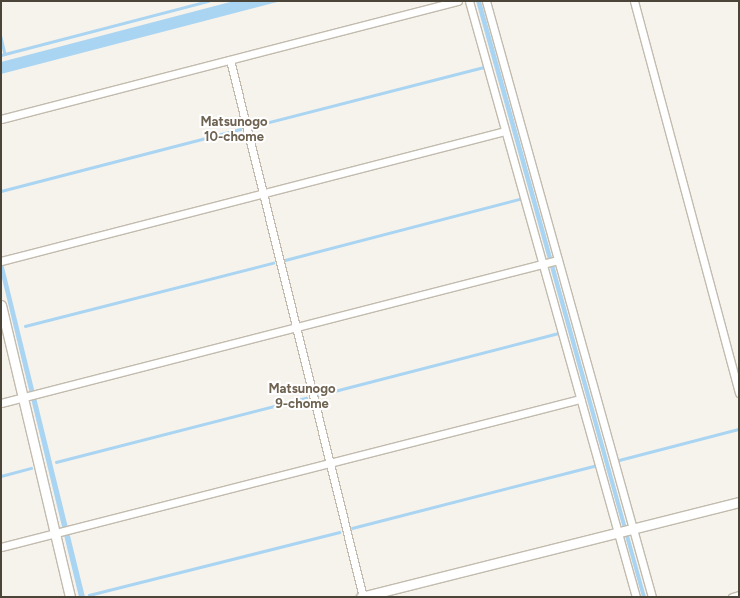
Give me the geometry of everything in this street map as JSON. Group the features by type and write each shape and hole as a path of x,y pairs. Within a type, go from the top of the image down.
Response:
{"street":[{"path":"1,119 458,1"},
{"path":"469,1 636,597"},
{"path":"486,1 652,597"},
{"path":"634,1 739,393"},
{"path":"230,60 362,597 633,527 739,502"},
{"path":"3,260 506,131"},
{"path":"1,404 558,260"},
{"path":"1,305 58,533 70,597"},
{"path":"1,547 580,399"},
{"path":"732,597 739,595"}],"water":[{"path":"234,1 281,1 1,74 1,62"},
{"path":"476,1 481,1 646,597 642,597"},
{"path":"1,253 85,597 79,597 1,274"}],"waterway":[{"path":"1,55 208,1"},
{"path":"1,37 5,54"},
{"path":"250,127 483,67"},
{"path":"1,191 240,129"},
{"path":"285,260 520,199"},
{"path":"25,326 273,263"},
{"path":"319,395 559,333"},
{"path":"56,462 306,398"},
{"path":"619,460 739,429"},
{"path":"352,528 594,466"},
{"path":"1,476 31,468"},
{"path":"89,595 339,532"}],"district":[{"name":"Matsunogo 10-chome","path":"234,130"},
{"name":"Matsunogo 9-chome","path":"302,398"}]}
